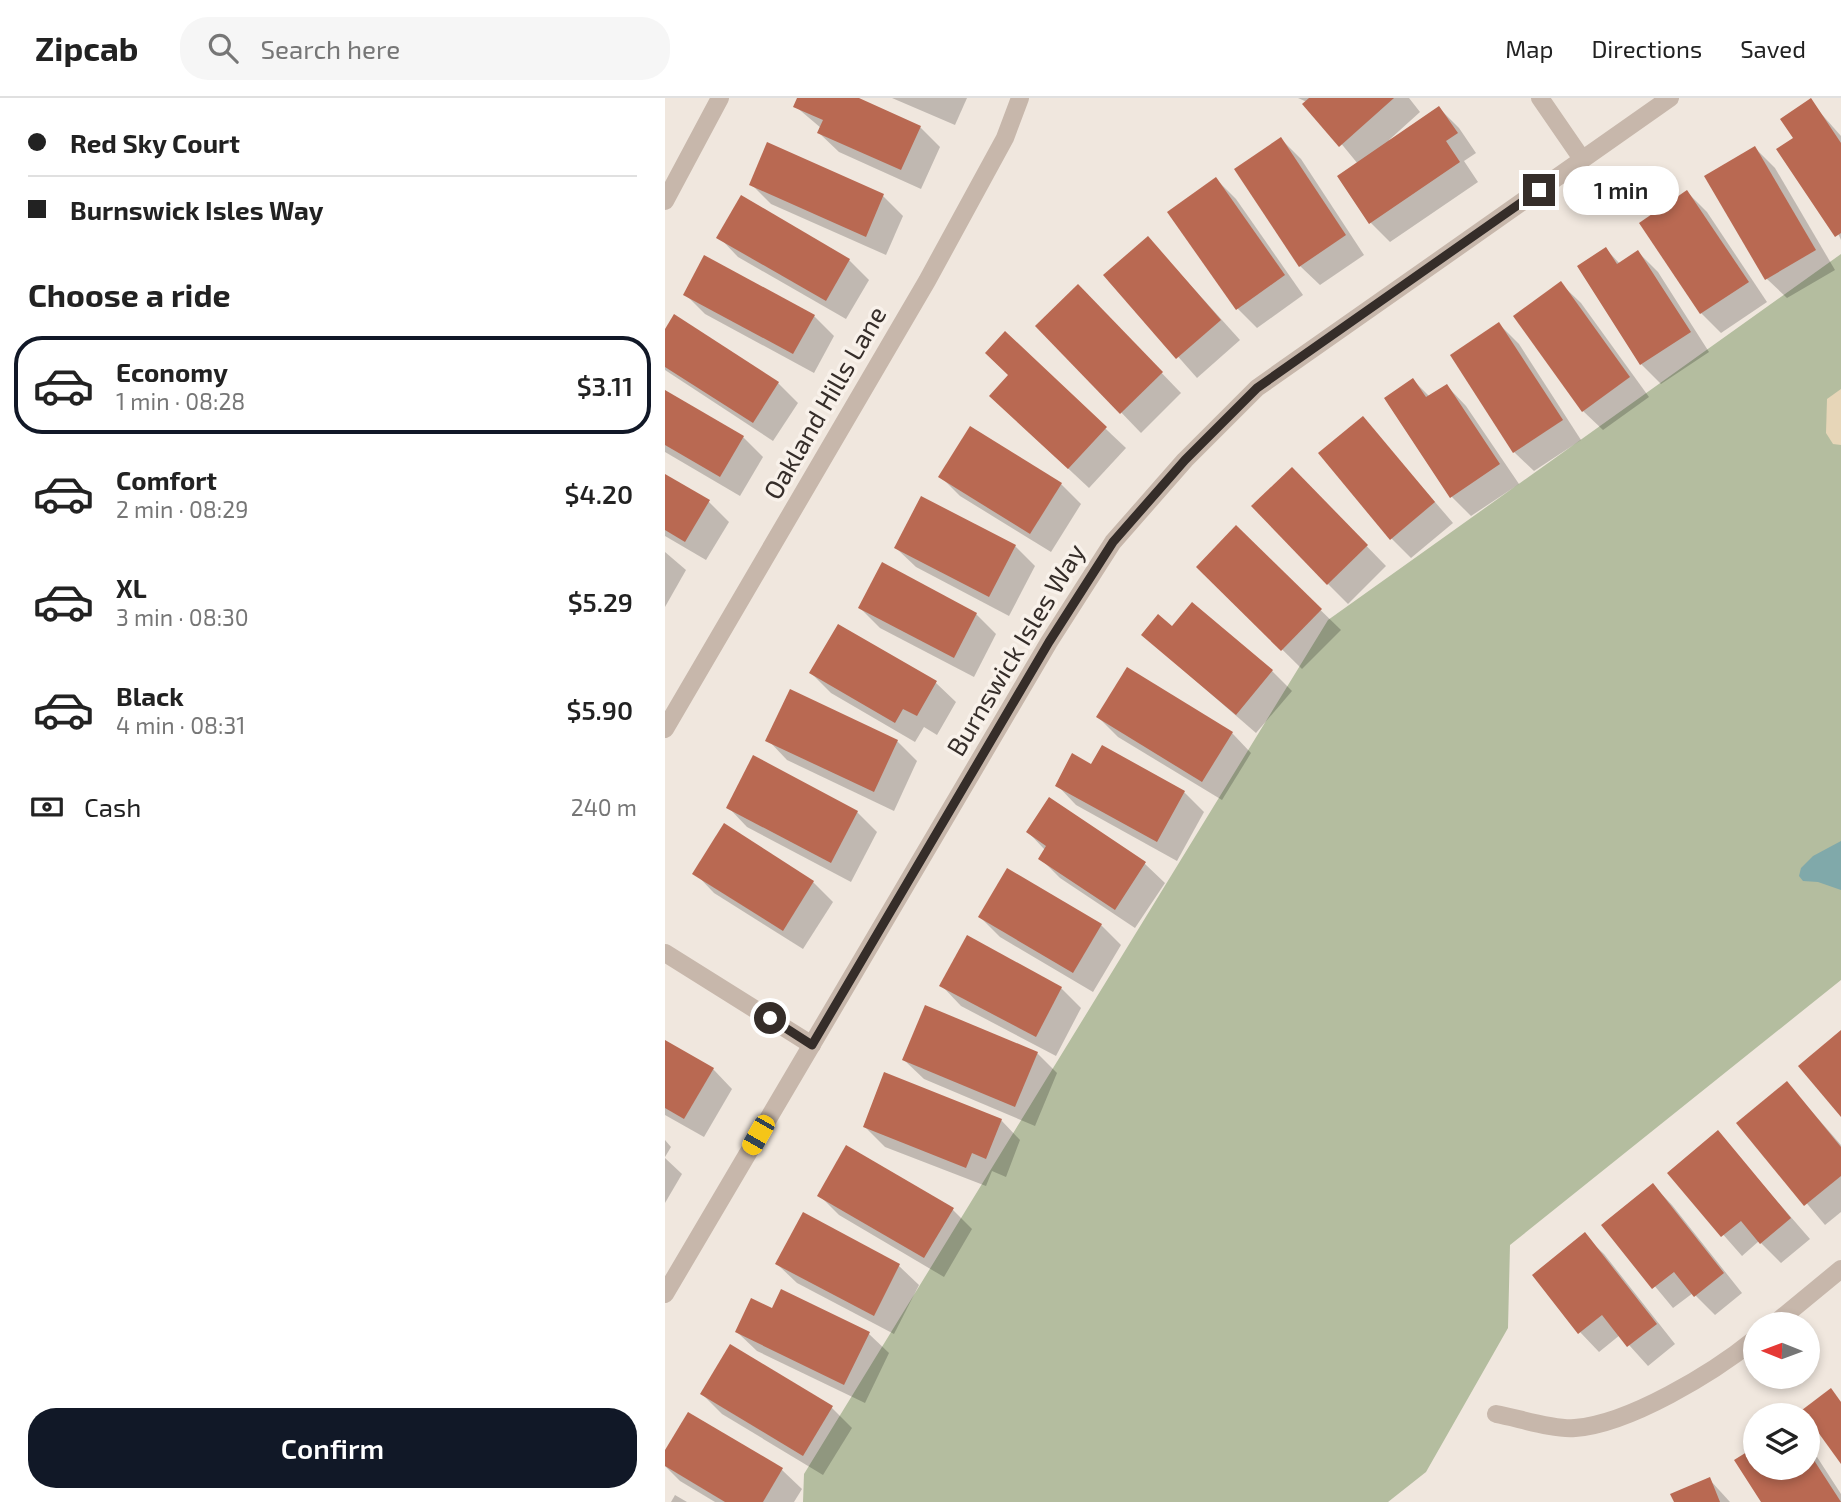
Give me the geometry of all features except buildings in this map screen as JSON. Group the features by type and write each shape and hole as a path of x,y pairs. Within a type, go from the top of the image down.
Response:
{"street":[{"path":"665,201 720,98"},
{"name":"Oakland Hills Lane","path":"665,729 926,281 1005,138 1020,98"},
{"path":"1540,98 1583,159"},
{"name":"Burnswick Isles Way","path":"665,1294 1049,642 1113,542 1185,460 1257,388 1670,98"},
{"path":"665,953 812,1045"},
{"path":"1789,1312 1841,1269"},
{"path":"1496,1414 1574,1428 1645,1409 1743,1347"}],"green space":[{"path":"1841,254 1841,980 1510,1245 1508,1328 1426,1472 1388,1502 803,1502 804,1474 1328,620"}],"sand":[{"path":"1841,389 1841,445 1833,444 1826,433 1827,399"}],"water":[{"path":"1841,841 1841,890 1818,882 1803,881 1799,876 1801,868 1813,856"}],"route":[{"path":"770,1018 812,1045 1049,642 1113,542 1185,460 1257,388 1539,190"}]}
